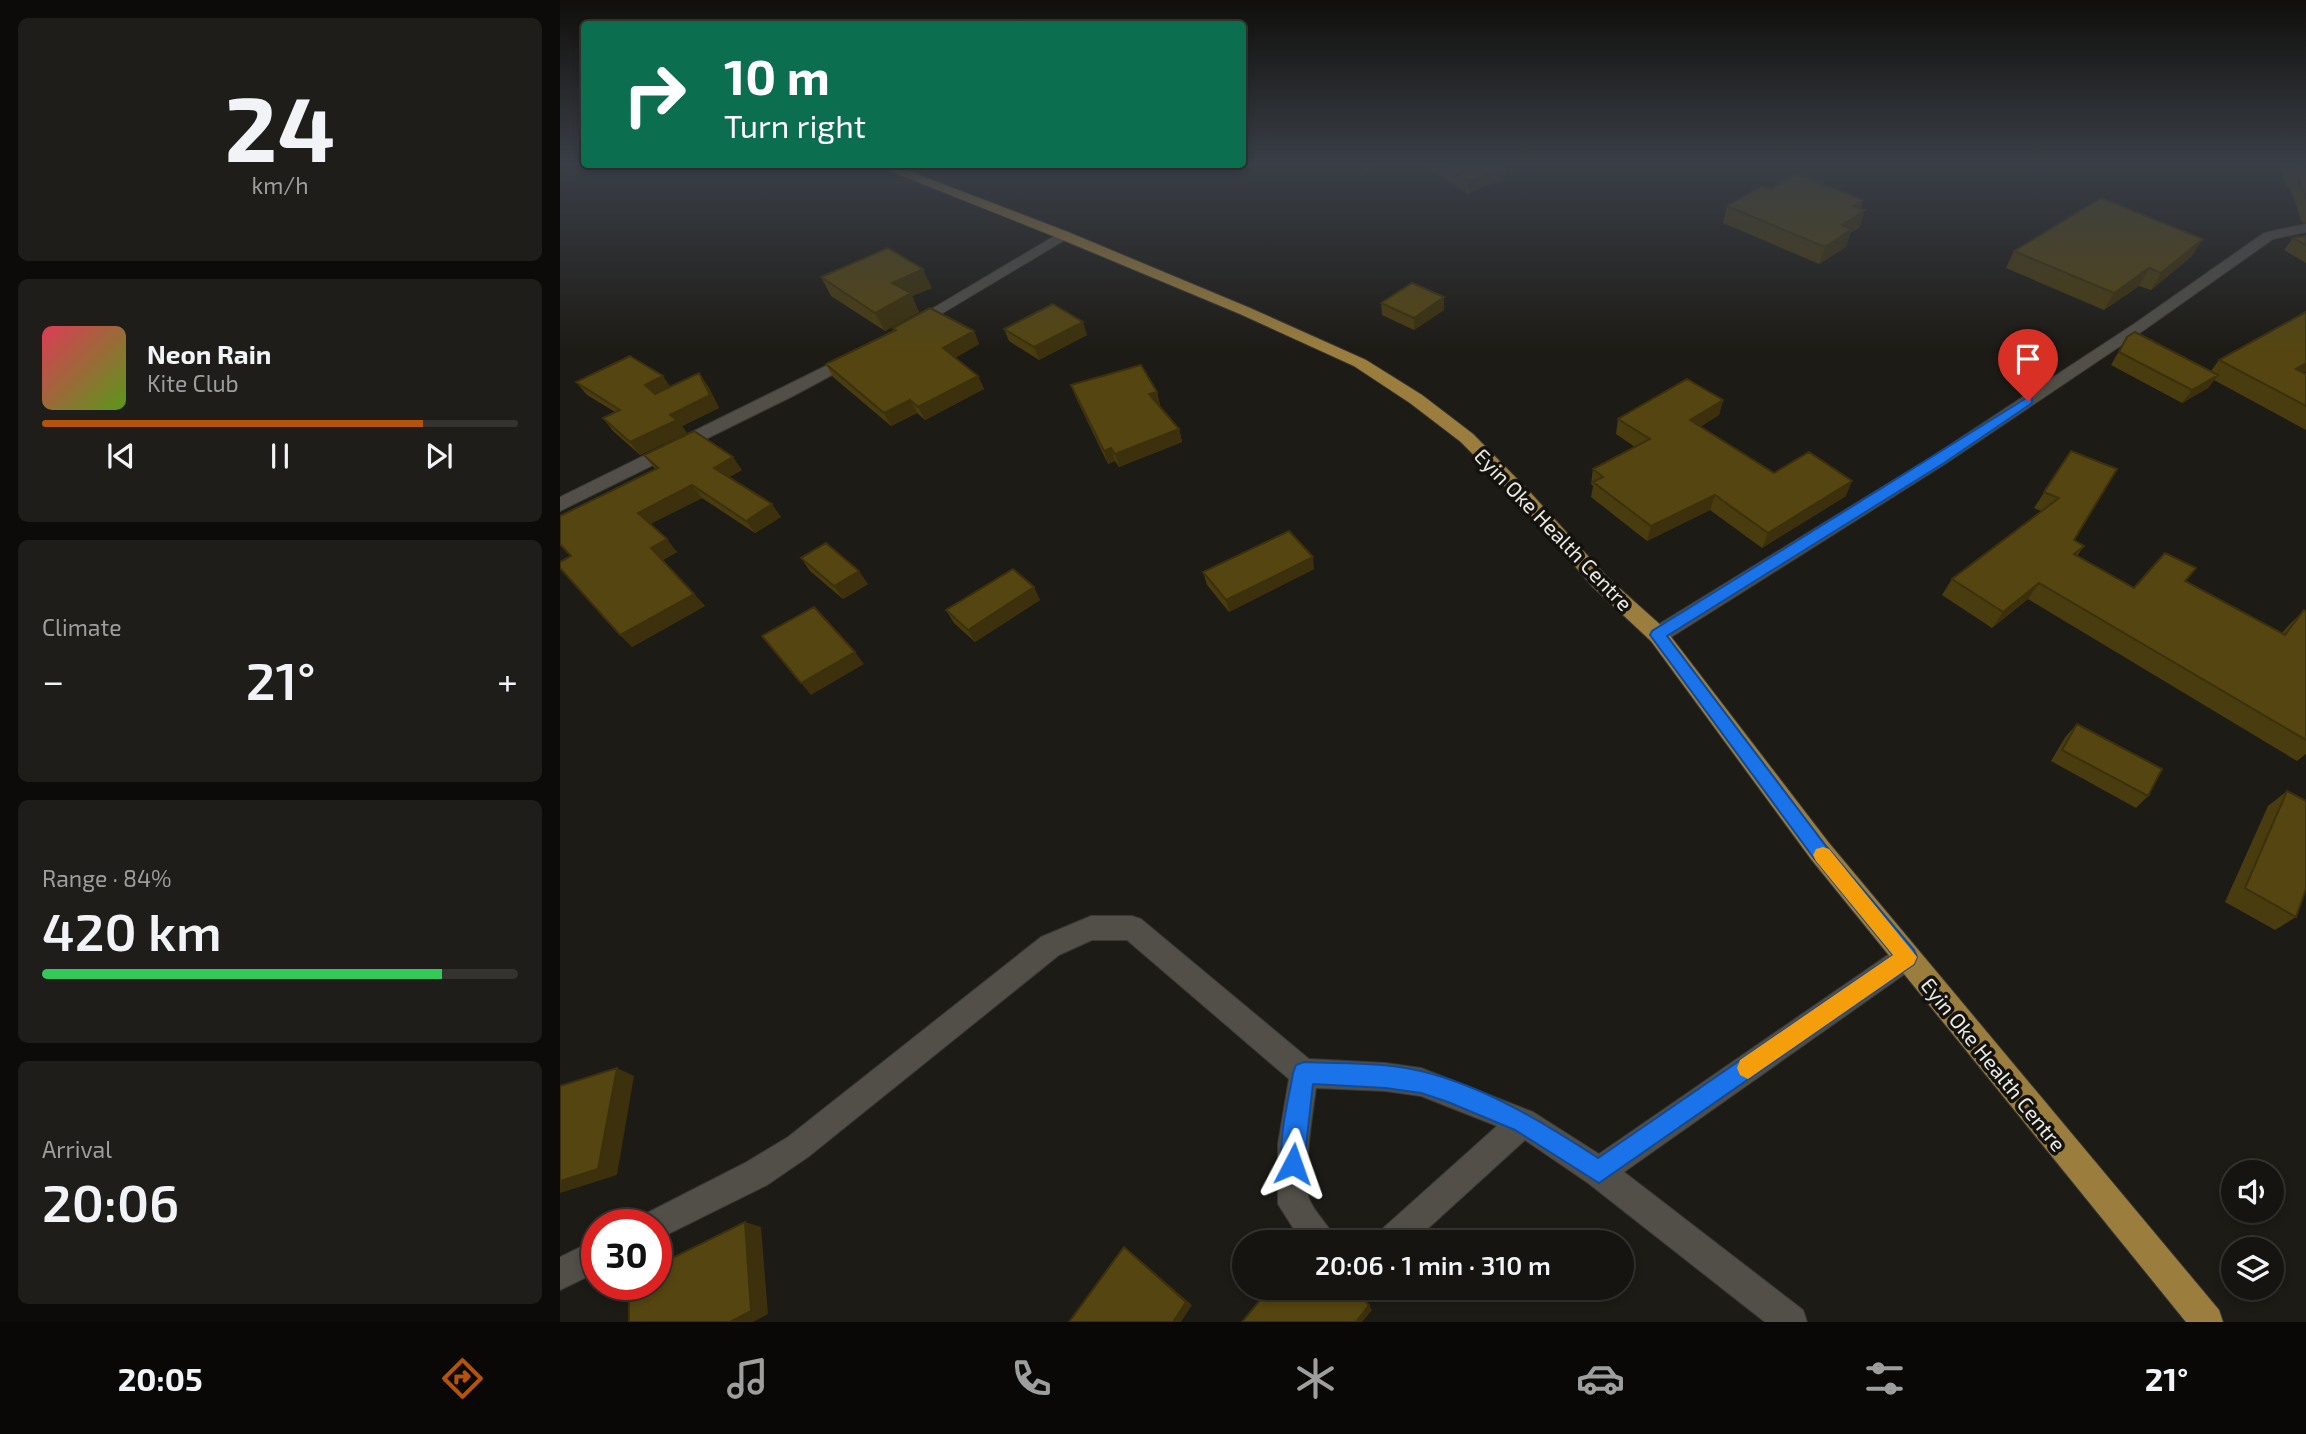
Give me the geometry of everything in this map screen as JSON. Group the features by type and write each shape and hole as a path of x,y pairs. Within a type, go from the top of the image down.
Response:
{"main road":[{"name":"Eyin Oke Health Centre","path":"1041,227 1245,311 1360,363 1416,399 1467,438 1522,494 1600,582 1658,635 1820,852 2207,1322"}],"street":[{"path":"1658,635 1939,460 2139,327 2269,236 2306,228"},
{"path":"897,334 1063,235"},
{"path":"560,505 788,393 873,347"},
{"path":"672,1217 756,1174 798,1147 1050,946 1091,928 1132,928 1304,1073 1385,1077 1421,1082 1523,1122 1599,1172 1791,1322"},
{"path":"1599,1172 1907,957"},
{"path":"1304,1073 1293,1144 1293,1204 1312,1230"},
{"path":"1404,1230 1523,1122"},
{"path":"560,1274 581,1263"}],"building":[{"path":"1776,227 1846,227 1852,229 1825,247"},
{"path":"2054,227 2172,227 2203,239 2161,273 2149,268 2114,293 2014,251"},
{"path":"2306,236 2306,245 2293,238"},
{"path":"888,248 923,269 892,283 911,293 875,313 821,277"},
{"path":"1412,283 1444,297 1414,318 1381,303"},
{"path":"1053,304 1083,322 1034,347 1004,329"},
{"path":"930,308 974,331 943,348 978,376 918,407 910,400 884,413 826,364 896,330 893,328"},
{"path":"2306,312 2306,363 2296,369 2306,374 2306,406 2219,360"},
{"path":"2135,332 2218,375 2192,390 2119,352 2127,337"},
{"path":"630,356 663,376 645,385 655,394 699,373 710,395 670,415 677,420 630,442 603,418 620,410 576,382"},
{"path":"1141,365 1157,392 1149,394 1179,429 1115,454 1111,448 1104,451 1071,385"},
{"path":"1687,379 1723,400 1690,420 1774,473 1809,452 1852,481 1768,533 1715,495 1651,526 1593,482 1603,477 1593,469 1650,439 1618,419"},
{"path":"694,431 733,457 714,468 772,504 746,521 692,485 638,513 667,539 651,548 694,594 620,635 560,568 560,562 571,556 560,544 560,516 658,468 644,455"},
{"path":"2071,451 2117,469 2074,540 2084,546 2074,554 2134,588 2165,553 2196,568 2185,581 2285,635 2304,610 2306,611 2306,740 2039,583 2003,612 1952,579 2059,498 2044,492"},
{"path":"1289,531 1313,557 1226,600 1203,572"},
{"path":"826,543 859,571 834,586 801,558"},
{"path":"1013,569 1034,587 968,630 946,610"},
{"path":"814,607 855,652 801,683 762,636"},
{"path":"2077,724 2162,769 2148,796 2062,750"},
{"path":"2287,791 2306,801 2306,889 2296,917 2245,888"},
{"path":"617,1068 598,1169 560,1181 560,1086"},
{"path":"745,1222 751,1311 730,1322 629,1322 629,1300 672,1300 672,1258"},
{"path":"1124,1247 1186,1302 1173,1322 1069,1322"},
{"path":"1260,1300 1365,1300 1369,1305 1356,1322 1242,1322"}],"slow traffic":[{"path":"1748,1068 1907,957 1823,855"}],"route":[{"path":"1293,1164 1293,1144 1304,1073 1385,1077 1421,1082 1449,1091 1523,1122 1599,1172 1907,957 1820,852 1658,635 1939,460 2028,401"}]}
